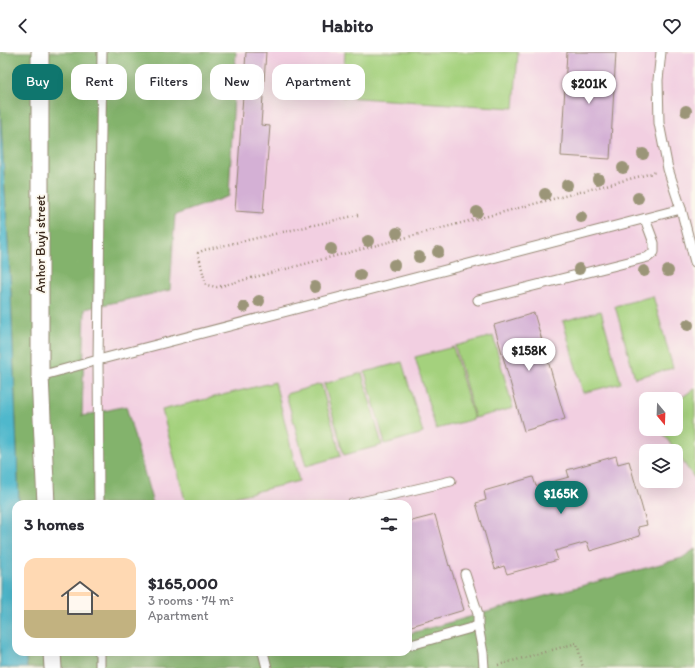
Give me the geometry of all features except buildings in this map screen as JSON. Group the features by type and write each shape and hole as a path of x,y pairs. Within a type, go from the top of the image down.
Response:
{"street":[{"name":"Anhor Buyi street","path":"40,52 40,376 46,500"},
{"path":"52,656 53,668"}],"lane":[{"path":"99,500 98,360 102,52"},
{"path":"661,52 658,80 659,123 668,169 681,209 695,262"},
{"path":"40,376 681,209"},
{"path":"478,300 648,257 654,252 654,243 645,219"},
{"path":"369,500 451,481"},
{"path":"465,574 478,614 478,626 484,668"},
{"path":"412,645 478,626"},
{"path":"100,656 100,668"},
{"path":"263,656 267,668"}],"path":[{"path":"358,215 204,250 198,253 206,285 217,286 668,169"},
{"path":"493,666 577,643 583,668"}],"shaded area":[{"path":"0,52 695,52 695,668 2,668 0,580"}],"green space":[{"path":"0,52 236,52 235,64 210,64 210,100 234,100 229,196 175,215 170,290 85,309 82,416 126,406 152,500 19,500 11,293 0,108"},
{"path":"345,52 518,52 514,108 365,98 365,64 344,64"},
{"path":"653,296 673,368 635,378 615,306"},
{"path":"601,311 621,383 583,393 563,321"},
{"path":"493,336 513,408 475,418 455,346"},
{"path":"453,347 474,419 436,429 415,357"},
{"path":"402,362 423,433 385,444 365,372"},
{"path":"362,373 382,445 344,455 324,384"},
{"path":"275,382 299,481 221,500 185,500 162,410"},
{"path":"321,384 341,456 306,466 286,394"},
{"path":"695,388 695,479 683,462 683,444 670,444 665,436 683,436 683,397"},
{"path":"695,549 695,668 27,668 26,656 412,656 412,633 682,558"}],"water":[{"path":"0,108 11,293 19,500 12,500 12,656 26,656 27,668 0,668"}]}
